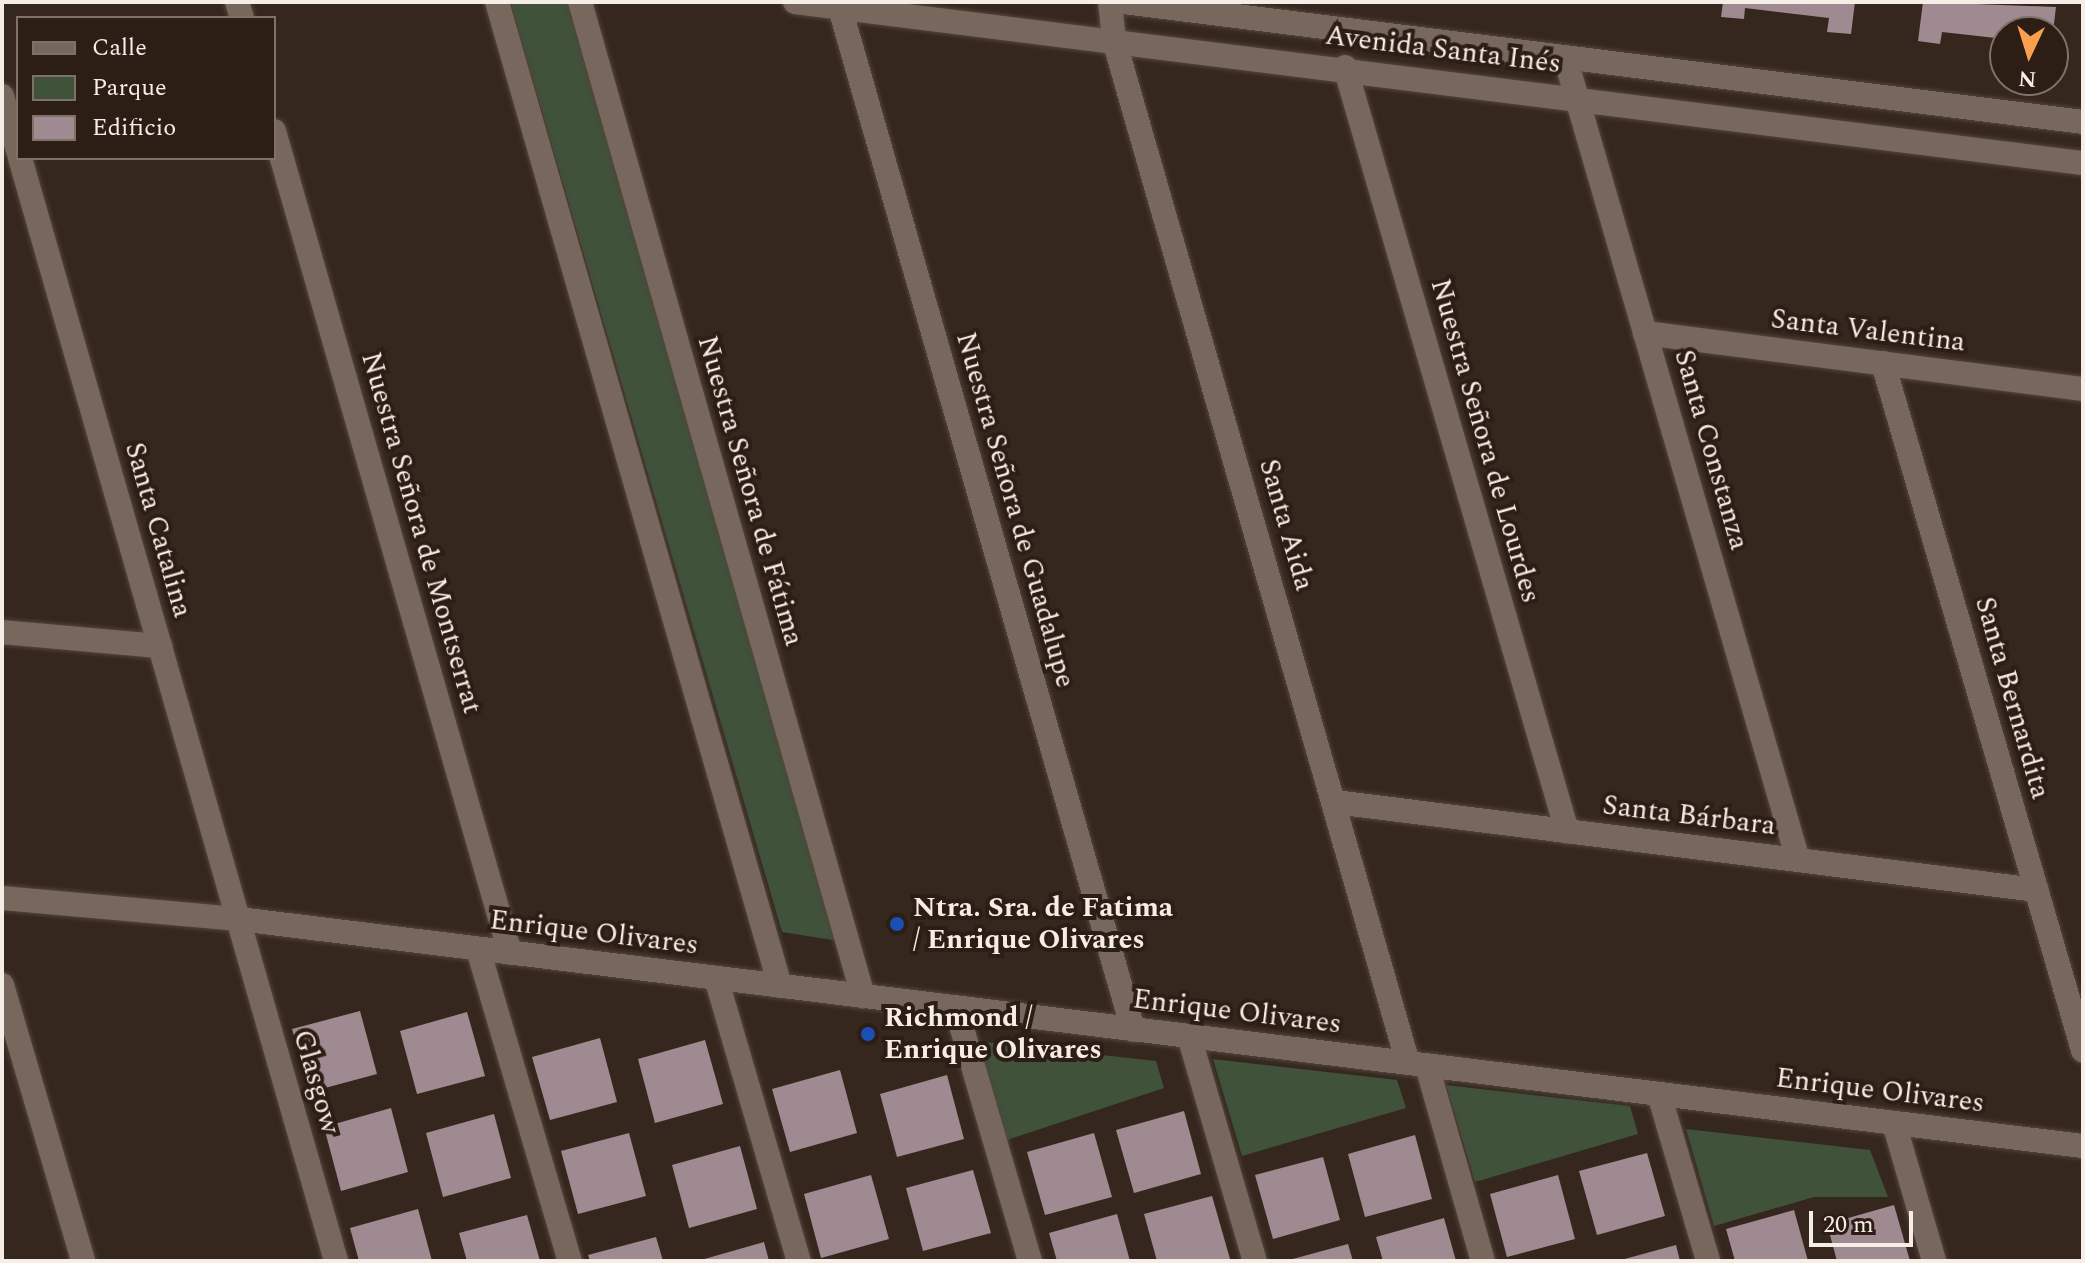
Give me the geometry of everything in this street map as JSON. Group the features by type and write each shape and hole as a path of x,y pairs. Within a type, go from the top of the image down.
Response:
{"street":[{"path":"497,2 780,986"},
{"name":"Nuestra Señora de Fátima","path":"580,2 863,996"},
{"name":"Avenida Santa Inés","path":"795,2 1345,67 2083,163"},
{"name":"Santa Aida","path":"1110,2 1114,40 1335,802 1417,1065 1483,1261"},
{"name":"Avenida Santa Inés","path":"1124,2 2083,122"},
{"name":"Nuestra Señora de Guadalupe","path":"840,8 1133,1030"},
{"name":"Santa Constanza","path":"1565,57 1798,860"},
{"name":"Nuestra Señora de Lourdes","path":"1345,67 1567,831"},
{"path":"4,110 16,145"},
{"name":"Nuestra Señora de Montserrat","path":"276,138 510,953"},
{"name":"Santa Catalina","path":"21,160 239,919"},
{"name":"Santa Valentina","path":"1645,333 2083,389"},
{"name":"Santa Bernardita","path":"1883,363 2083,1050"},
{"path":"2,632 160,646"},
{"name":"Santa Bárbara","path":"1335,802 2037,890"},
{"name":"Enrique Olivares","path":"2,898 239,919 2083,1146"},
{"name":"Glasgow","path":"239,919 336,1261"},
{"path":"478,949 570,1261"},
{"path":"716,978 799,1261"},
{"path":"2,985 83,1261"},
{"path":"956,1008 1030,1261"},
{"path":"1189,1036 1255,1261"},
{"path":"1659,1094 1708,1261"},
{"path":"1894,1123 1934,1261"}],"green space":[{"path":"510,2 567,2 839,941 782,932"},
{"path":"975,1041 1156,1061 1164,1088 1004,1141"},
{"path":"1213,1059 1397,1080 1406,1108 1242,1156"},
{"path":"1446,1085 1630,1106 1638,1134 1475,1182"},
{"path":"1686,1129 1870,1150 1888,1197 1814,1197 1714,1226"}],"building":[{"path":"1723,2 1855,2 1851,34 1827,32 1829,18 1745,8 1744,19 1721,17"},
{"path":"1923,2 2056,7 2055,16 1989,16 1989,37 1942,32 1940,44 1918,41"},
{"path":"360,1011 377,1074 310,1092 292,1029"},
{"path":"467,1012 485,1076 417,1094 400,1031"},
{"path":"600,1038 617,1102 550,1120 532,1057"},
{"path":"705,1040 723,1104 655,1123 638,1059"},
{"path":"840,1070 857,1133 790,1152 772,1089"},
{"path":"947,1075 964,1139 897,1157 880,1094"},
{"path":"391,1108 408,1172 341,1191 324,1127"},
{"path":"1184,1111 1201,1174 1134,1193 1116,1130"},
{"path":"494,1114 511,1178 443,1197 426,1133"},
{"path":"629,1133 646,1196 578,1214 561,1151"},
{"path":"1094,1133 1112,1197 1045,1215 1027,1152"},
{"path":"1415,1135 1432,1199 1365,1217 1348,1154"},
{"path":"740,1146 757,1209 689,1228 672,1165"},
{"path":"1647,1153 1665,1216 1597,1235 1579,1171"},
{"path":"1323,1157 1340,1220 1273,1239 1255,1175"},
{"path":"973,1170 991,1233 923,1251 906,1188"},
{"path":"871,1175 889,1239 821,1258 804,1194"},
{"path":"1558,1175 1575,1239 1507,1257 1490,1194"},
{"path":"1212,1196 1230,1259 1157,1261 1144,1214"},
{"path":"1894,1205 1910,1261 1837,1261 1827,1224"},
{"path":"418,1209 432,1261 359,1261 350,1228"},
{"path":"1794,1210 1808,1261 1735,1261 1726,1229"},
{"path":"1117,1214 1130,1261 1057,1261 1049,1233"},
{"path":"527,1215 540,1261 467,1261 459,1233"},
{"path":"1444,1218 1456,1261 1383,1261 1376,1237"},
{"path":"656,1237 663,1261 590,1261 588,1255"},
{"path":"764,1242 769,1261 701,1261 701,1260"},
{"path":"1348,1244 1353,1261 1289,1261 1289,1260"},
{"path":"1676,1245 1680,1261 1621,1261 1621,1260"}],"place":[{"name":"Ntra. Sra. de Fatima / Enrique Olivares","path":"897,924"},
{"name":"Richmond / Enrique Olivares","path":"868,1034"}]}
